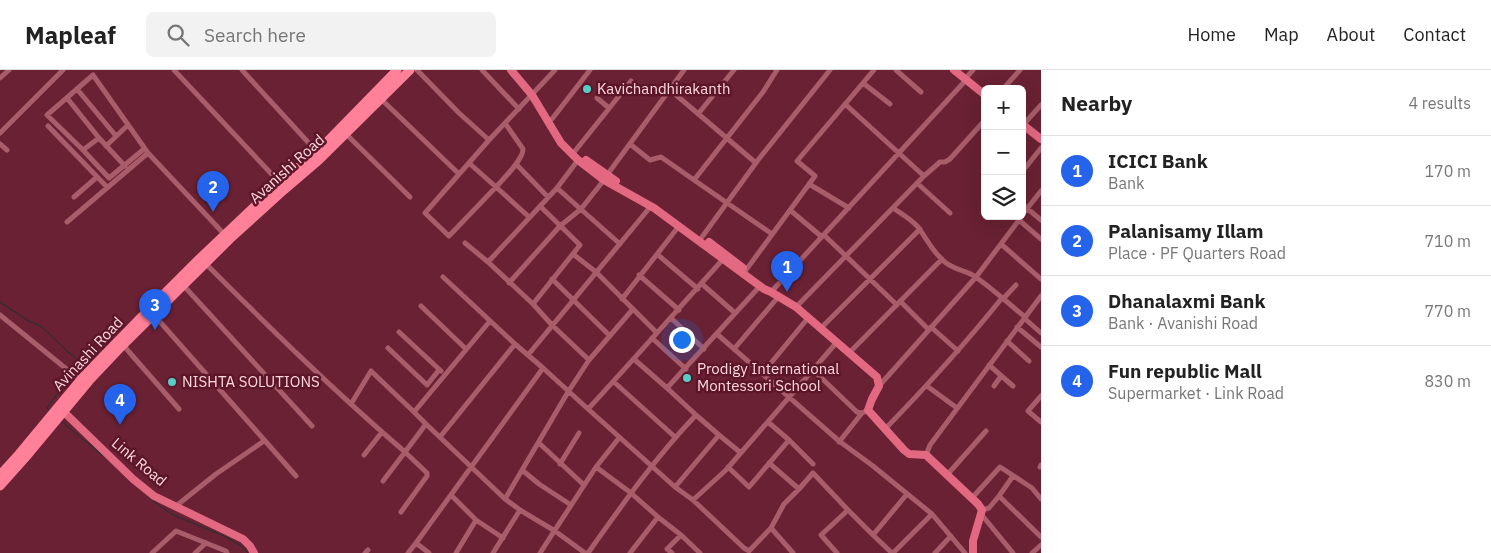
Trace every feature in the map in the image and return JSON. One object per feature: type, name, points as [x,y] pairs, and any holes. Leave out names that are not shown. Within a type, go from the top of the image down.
[{"type":"main road","name":"Avinashi Road","points":[[0,475],[61,412],[74,376],[158,300],[280,183],[317,152],[387,86],[397,70]]},
{"type":"main road","name":"Avanishi Road","points":[[61,412],[123,345],[205,263],[284,190],[320,160],[381,99],[387,86],[410,70]]},
{"type":"main road","points":[[0,486],[52,420]]},
{"type":"street","points":[[0,78],[9,70]]},
{"type":"street","points":[[0,132],[63,70]]},
{"type":"street","points":[[174,70],[280,183]]},
{"type":"street","points":[[242,70],[317,152]]},
{"type":"street","points":[[417,70],[489,140]]},
{"type":"street","points":[[482,70],[519,108]]},
{"type":"street","points":[[511,70],[533,93],[561,143],[578,160],[651,206],[725,258],[746,270],[763,282],[771,292]]},
{"type":"street","points":[[517,70],[565,140],[581,157],[606,177],[652,201],[702,237],[764,289],[796,307],[877,377],[879,386]]},
{"type":"street","points":[[505,124],[523,148],[523,153],[496,187],[449,236],[424,212],[489,140],[555,70]]},
{"type":"street","points":[[552,119],[590,70]]},
{"type":"street","points":[[509,282],[560,226],[581,209],[684,70]]},
{"type":"street","points":[[698,114],[734,70]]},
{"type":"street","points":[[694,180],[763,92],[777,70]]},
{"type":"street","points":[[702,237],[756,163],[830,70]]},
{"type":"street","points":[[746,270],[814,176],[797,161],[874,70]]},
{"type":"street","points":[[896,70],[921,92]]},
{"type":"street","points":[[954,70],[981,92]]},
{"type":"street","points":[[771,292],[900,153],[973,70]]},
{"type":"street","points":[[1007,85],[1020,70]]},
{"type":"street","points":[[146,151],[110,178],[47,115],[94,75],[146,151],[225,234]]},
{"type":"street","points":[[575,151],[631,81]]},
{"type":"street","points":[[863,83],[890,104]]},
{"type":"street","points":[[77,90],[116,136]]},
{"type":"street","points":[[669,90],[756,163]]},
{"type":"street","points":[[66,98],[125,166]]},
{"type":"street","points":[[597,98],[609,108]]},
{"type":"street","points":[[381,99],[459,174]]},
{"type":"street","points":[[845,104],[924,176]]},
{"type":"street","points":[[1026,122],[1041,105]]},
{"type":"street","points":[[796,307],[924,176],[940,162],[950,159],[981,124]]},
{"type":"street","points":[[106,146],[128,125]]},
{"type":"street","points":[[48,126],[106,187]]},
{"type":"street","points":[[1026,127],[1041,139]]},
{"type":"street","points":[[346,134],[410,197]]},
{"type":"street","points":[[83,150],[99,138]]},
{"type":"street","points":[[0,144],[7,150]]},
{"type":"street","points":[[630,144],[650,160],[662,158],[772,234]]},
{"type":"street","points":[[1026,167],[1041,148]]},
{"type":"street","points":[[67,222],[146,151]]},
{"type":"street","points":[[488,262],[557,188],[578,160]]},
{"type":"street","points":[[469,163],[529,217]]},
{"type":"street","points":[[516,164],[548,197]]},
{"type":"street","points":[[74,197],[97,177]]},
{"type":"street","points":[[917,183],[950,214]]},
{"type":"street","points":[[809,184],[849,208]]},
{"type":"street","points":[[557,188],[620,244]]},
{"type":"street","points":[[1041,190],[1027,208],[1041,220]]},
{"type":"street","points":[[533,304],[580,245],[540,206]]},
{"type":"street","points":[[528,355],[651,206]]},
{"type":"street","points":[[893,208],[912,220],[930,246],[942,259],[959,271],[965,271],[976,277],[1041,333]]},
{"type":"street","points":[[790,210],[847,255],[870,280],[958,351]]},
{"type":"street","points":[[839,442],[865,412],[879,386],[976,277],[1019,220]]},
{"type":"street","points":[[1024,220],[1041,238]]},
{"type":"street","points":[[622,299],[679,226]]},
{"type":"street","points":[[822,328],[920,230]]},
{"type":"street","points":[[465,243],[533,304],[589,360]]},
{"type":"street","points":[[1001,244],[1041,279]]},
{"type":"street","points":[[573,254],[596,272],[657,333]]},
{"type":"street","points":[[657,254],[698,289]]},
{"type":"street","points":[[588,409],[635,360],[652,338],[725,258]]},
{"type":"street","points":[[849,353],[942,259]]},
{"type":"street","points":[[205,263],[275,334],[427,473],[427,476],[401,512]]},
{"type":"street","points":[[639,275],[679,310]]},
{"type":"street","points":[[443,277],[619,438],[675,487],[693,500],[749,551],[771,528],[784,504],[813,473],[892,553],[932,514]]},
{"type":"street","points":[[552,279],[610,336]]},
{"type":"street","points":[[702,284],[735,313]]},
{"type":"street","points":[[183,285],[312,426]]},
{"type":"street","points":[[885,429],[927,386],[1016,285]]},
{"type":"street","points":[[667,388],[760,286]]},
{"type":"street","points":[[734,349],[779,296]]},
{"type":"street","points":[[926,455],[930,445],[1024,318],[1038,304],[1041,296]]},
{"type":"street","points":[[421,306],[466,349]]},
{"type":"street","points":[[505,499],[589,360],[633,309]]},
{"type":"street","points":[[0,315],[74,376]]},
{"type":"street","points":[[154,315],[296,476]]},
{"type":"street","points":[[671,318],[704,348]]},
{"type":"street","points":[[762,374],[808,318]]},
{"type":"street","points":[[414,412],[490,321]]},
{"type":"street","points":[[1018,327],[1041,347]]},
{"type":"street","points":[[399,332],[445,375]]},
{"type":"street","points":[[717,334],[839,442],[873,466],[932,514],[965,553]]},
{"type":"street","points":[[652,338],[686,369]]},
{"type":"street","points":[[1007,341],[1029,361]]},
{"type":"street","points":[[693,500],[728,467],[837,342]]},
{"type":"street","points":[[440,437],[515,344]]},
{"type":"street","points":[[123,345],[179,409]]},
{"type":"street","points":[[388,348],[427,385],[439,370]]},
{"type":"street","points":[[635,360],[740,453]]},
{"type":"street","points":[[989,365],[1013,386]]},
{"type":"street","points":[[408,553],[543,368]]},
{"type":"street","points":[[813,370],[857,412],[865,412],[885,429],[909,454],[926,455],[978,504],[981,512],[1013,553]]},
{"type":"street","points":[[350,404],[372,371],[505,499],[586,553],[651,466],[696,415]]},
{"type":"street","points":[[994,386],[1001,376]]},
{"type":"street","points":[[614,382],[675,437]]},
{"type":"street","points":[[927,386],[957,408]]},
{"type":"street","points":[[1041,396],[1028,411],[1041,422]]},
{"type":"street","name":"Link Road","points":[[61,412],[133,480],[154,496],[243,539],[254,553]]},
{"type":"street","points":[[768,422],[813,464]]},
{"type":"street","points":[[383,481],[426,424]]},
{"type":"street","points":[[947,475],[986,431]]},
{"type":"street","points":[[364,455],[382,432]]},
{"type":"street","points":[[560,464],[579,433]]},
{"type":"street","points":[[675,487],[719,435]]},
{"type":"street","points":[[540,553],[596,467],[619,438]]},
{"type":"street","points":[[728,467],[749,486],[789,440]]},
{"type":"street","points":[[176,506],[216,474],[264,441]]},
{"type":"street","points":[[539,444],[584,485]]},
{"type":"street","points":[[769,463],[799,489]]},
{"type":"street","points":[[972,498],[1000,466],[1032,488],[1041,499]]},
{"type":"street","points":[[596,467],[631,493],[700,553]]},
{"type":"street","points":[[522,470],[570,506]]},
{"type":"street","points":[[973,553],[973,542],[981,512],[989,508],[1013,476]]},
{"type":"street","points":[[873,535],[907,494]]},
{"type":"street","points":[[451,495],[476,520],[503,538]]},
{"type":"street","points":[[999,496],[1041,537]]},
{"type":"street","points":[[493,553],[520,510]]},
{"type":"street","points":[[837,553],[821,535],[848,510]]},
{"type":"street","points":[[630,553],[658,517]]},
{"type":"street","points":[[456,553],[476,520]]},
{"type":"street","points":[[771,528],[793,553]]},
{"type":"street","points":[[152,553],[176,531],[227,553]]},
{"type":"street","points":[[672,553],[668,549],[681,535]]},
{"type":"street","points":[[935,553],[951,536]]},
{"type":"street","points":[[195,553],[206,543]]},
{"type":"street","points":[[416,543],[429,553]]},
{"type":"street","points":[[1032,553],[1041,546]]},
{"type":"waterway","points":[[0,302],[27,320],[42,327],[81,362],[74,372]]},
{"type":"waterway","points":[[50,411],[47,408],[71,375]]},
{"type":"waterway","points":[[61,421],[106,458]]},
{"type":"waterway","points":[[146,494],[170,513],[225,537],[248,553]]},
{"type":"place","name":"Kavichandhirakanth","points":[[587,89]]},
{"type":"place","name":"Palanisamy Illam","points":[[213,212]]},
{"type":"place","name":"ICICI Bank","points":[[787,292]]},
{"type":"place","name":"Dhanalaxmi Bank","points":[[155,330]]},
{"type":"place","name":"Prodigy International Montessori School","points":[[687,378]]},
{"type":"place","name":"NISHTA SOLUTIONS","points":[[172,382]]},
{"type":"place","name":"Fun republic Mall","points":[[120,425]]}]
